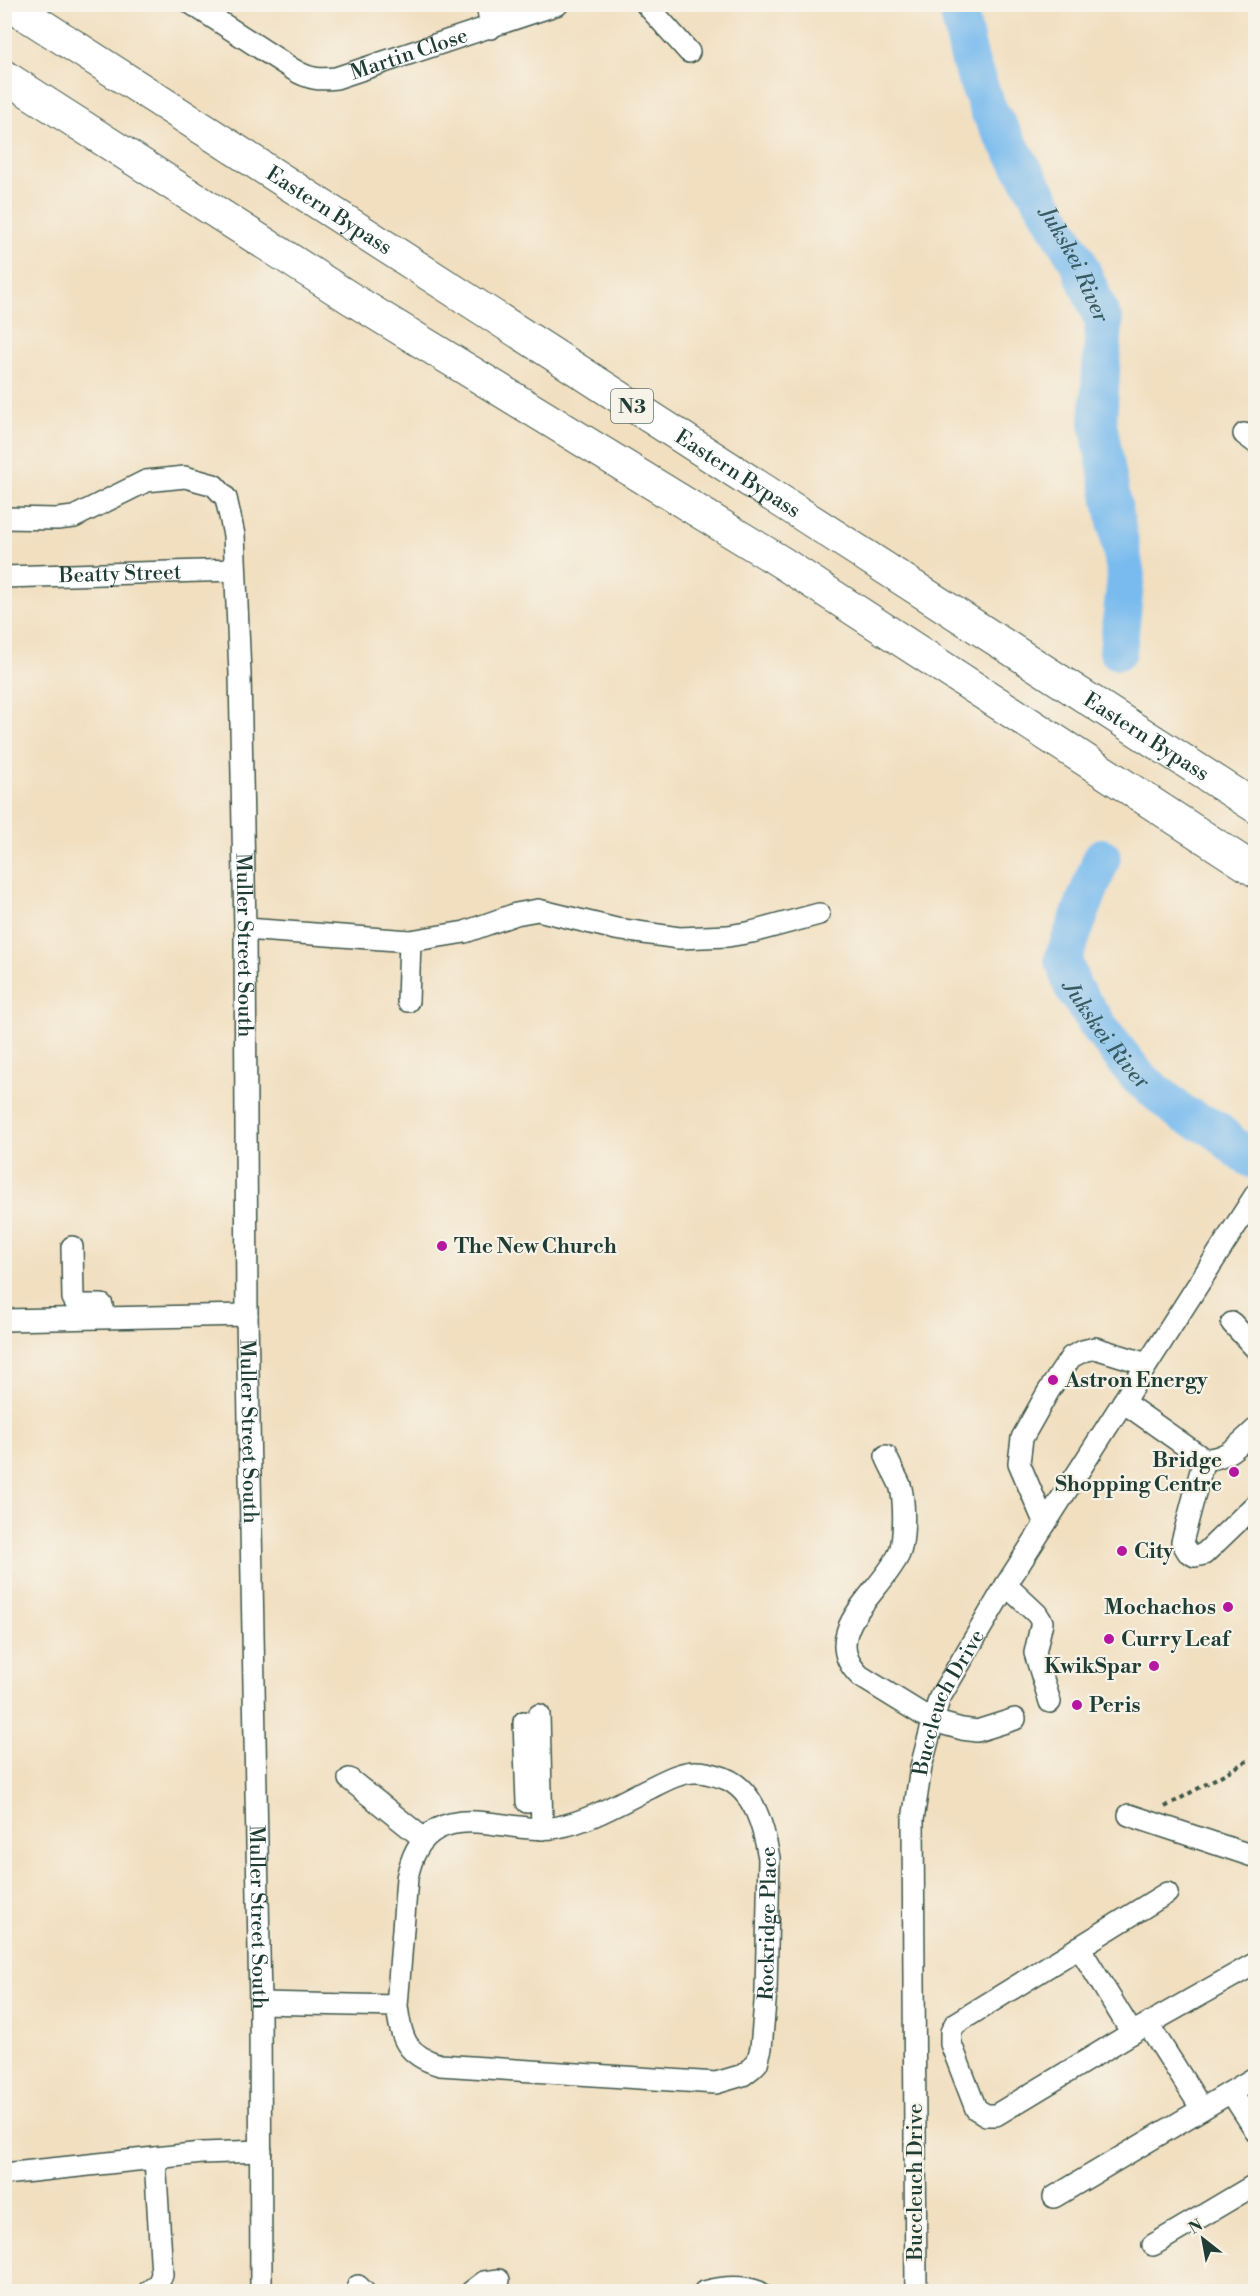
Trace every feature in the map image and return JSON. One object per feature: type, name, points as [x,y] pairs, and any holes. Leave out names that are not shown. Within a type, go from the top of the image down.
[{"type":"highway","name":"Eastern Bypass","points":[[9,4],[1256,807]]},
{"type":"highway","name":"N3","points":[[4,76],[350,298],[782,562],[1256,871]]},
{"type":"street","name":"Martin Close","points":[[192,4],[294,70],[314,80],[336,78],[558,4]]},
{"type":"street","points":[[487,4],[491,28]]},
{"type":"street","points":[[646,4],[689,52]]},
{"type":"street","name":"Muller Street South","points":[[4,518],[74,517],[146,481],[185,477],[214,485],[226,498],[234,535],[245,929],[247,1308],[260,2003],[261,2292]]},
{"type":"street","name":"Beatty Street","points":[[4,577],[236,570]]},
{"type":"street","points":[[245,929],[410,941],[465,932],[516,914],[538,910],[616,929],[679,938],[736,935],[819,914]]},
{"type":"street","points":[[408,1001],[410,941]]},
{"type":"street","name":"Buccleuch Drive","points":[[916,2292],[913,1820],[921,1767],[939,1699],[1006,1585],[1256,1194]]},
{"type":"street","points":[[72,1247],[73,1298],[77,1305],[247,1308]]},
{"type":"street","points":[[4,1320],[247,1308]]},
{"type":"street","points":[[1232,1323],[1256,1349]]},
{"type":"street","points":[[1045,1524],[1018,1463],[1022,1438],[1048,1392],[1071,1357],[1083,1351],[1095,1348],[1147,1364]]},
{"type":"street","points":[[1123,1402],[1204,1459],[1215,1460],[1231,1452],[1256,1429]]},
{"type":"street","points":[[886,1456],[901,1487],[903,1522],[899,1553],[850,1623],[843,1648],[850,1667],[860,1676],[933,1721],[977,1731],[1015,1719]]},
{"type":"street","points":[[1204,1459],[1182,1542],[1188,1552],[1195,1556],[1204,1554],[1256,1504]]},
{"type":"street","points":[[1006,1585],[1037,1614],[1041,1622],[1035,1653],[1050,1702]]},
{"type":"street","points":[[531,1719],[535,1829]]},
{"type":"street","name":"Rockridge Place","points":[[692,1772],[704,1772],[728,1780],[747,1794],[762,1826],[769,1858],[766,1991],[761,2048],[757,2063],[743,2075],[716,2083],[440,2065],[424,2060],[410,2048],[400,2030],[398,2006],[410,1863],[424,1839],[437,1829],[452,1823],[465,1822],[535,1829],[571,1824],[663,1781],[692,1772]]},
{"type":"street","points":[[349,1779],[424,1839]]},
{"type":"street","points":[[1135,1818],[1256,1857]]},
{"type":"street","points":[[1167,1893],[955,2024],[951,2032],[951,2044],[976,2109],[986,2115],[996,2115],[1256,1963]]},
{"type":"street","points":[[1080,1947],[1202,2109]]},
{"type":"street","points":[[260,2003],[398,2006]]},
{"type":"street","points":[[1053,2197],[1256,2077]]},
{"type":"street","points":[[1231,2092],[1256,2132]]},
{"type":"street","points":[[4,2174],[155,2158],[261,2151]]},
{"type":"street","points":[[147,2292],[158,2284],[162,2275],[155,2158]]},
{"type":"street","points":[[1153,2245],[1256,2184]]},
{"type":"street","points":[[471,2292],[484,2282],[499,2280]]},
{"type":"street","points":[[704,2292],[722,2287],[750,2288],[759,2292]]},
{"type":"path","points":[[1135,1818],[1256,1755]]},
{"type":"waterway","name":"Jukskei River","points":[[957,4],[970,62],[989,111],[1077,260],[1104,322],[1098,423],[1126,576],[1118,651]]},
{"type":"waterway","name":"Jukskei River","points":[[1102,857],[1063,959],[1073,988],[1102,1031],[1138,1077],[1183,1114],[1215,1129],[1243,1154],[1256,1161]]},
{"type":"place","name":"The New Church","points":[[442,1246]]},
{"type":"place","name":"Astron Energy","points":[[1053,1380]]},
{"type":"place","name":"Bridge Shopping Centre","points":[[1234,1472]]},
{"type":"place","name":"City","points":[[1122,1551]]},
{"type":"place","name":"Mochachos","points":[[1228,1607]]},
{"type":"place","name":"Curry Leaf","points":[[1109,1639]]},
{"type":"place","name":"KwikSpar","points":[[1154,1666]]},
{"type":"place","name":"Peris","points":[[1077,1705]]}]
